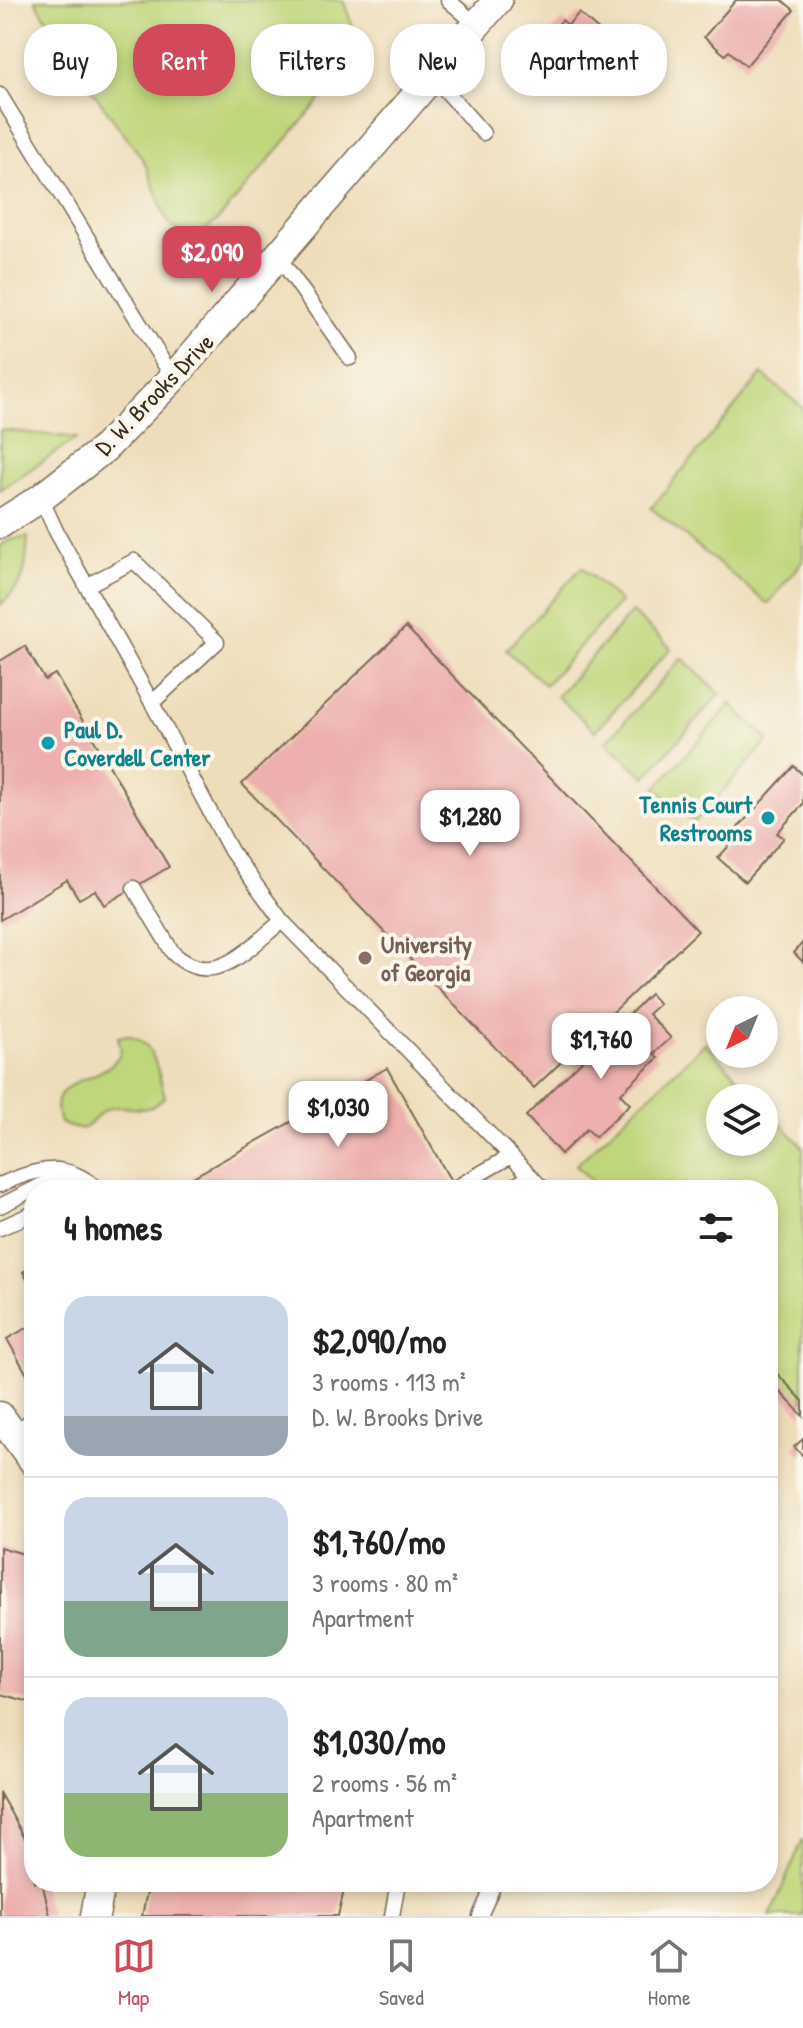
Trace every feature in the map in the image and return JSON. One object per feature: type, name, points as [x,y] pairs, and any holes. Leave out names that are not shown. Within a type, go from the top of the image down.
[{"type":"street","name":"D. W. Brooks Drive","points":[[478,24],[498,0]]},
{"type":"street","name":"D. W. Brooks Drive","points":[[0,524],[41,498],[105,448],[173,378],[416,96]]},
{"type":"street","points":[[95,1916],[99,1892]]},
{"type":"lane","points":[[448,0],[476,24]]},
{"type":"lane","points":[[0,95],[173,378]]},
{"type":"lane","points":[[451,96],[483,133]]},
{"type":"lane","points":[[278,256],[350,358]]},
{"type":"lane","points":[[41,498],[231,851],[282,921],[535,1180]]},
{"type":"lane","points":[[86,586],[134,561],[217,642],[152,703]]},
{"type":"lane","points":[[134,888],[173,953],[181,961],[198,969],[223,966],[282,921]]},
{"type":"lane","points":[[469,1180],[511,1156]]},
{"type":"lane","points":[[0,1185],[28,1172],[48,1169],[85,1180]]},
{"type":"lane","points":[[524,1180],[531,1176]]},
{"type":"lane","points":[[0,1206],[24,1192]]},
{"type":"lane","points":[[0,1228],[24,1217]]},
{"type":"lane","points":[[392,1916],[396,1892]]},
{"type":"lane","points":[[480,1916],[491,1892]]},
{"type":"green space","points":[[35,0],[343,0],[352,24],[251,24],[251,96],[322,96],[218,220],[189,242],[167,221],[144,161],[96,96],[117,96],[117,24],[50,24]]},
{"type":"green space","points":[[762,374],[803,408],[803,561],[768,604],[651,508]]},
{"type":"green space","points":[[0,430],[77,438],[0,490]]},
{"type":"green space","points":[[28,537],[23,575],[16,589],[0,605],[0,546],[9,540]]},
{"type":"green space","points":[[582,567],[620,602],[545,685],[506,650]]},
{"type":"green space","points":[[632,612],[671,648],[595,731],[557,696]]},
{"type":"green space","points":[[682,658],[720,694],[645,777],[606,742]]},
{"type":"green space","points":[[731,704],[769,740],[694,823],[656,788]]},
{"type":"green space","points":[[127,1035],[137,1038],[150,1050],[165,1096],[145,1109],[119,1107],[103,1111],[80,1129],[60,1123],[57,1106],[60,1095],[68,1087],[114,1062],[121,1051],[118,1037]]},
{"type":"green space","points":[[705,1043],[706,1068],[729,1068],[744,1084],[706,1084],[706,1156],[778,1156],[778,1121],[803,1147],[803,1406],[778,1380],[778,1180],[590,1180],[576,1165]]},
{"type":"green space","points":[[803,1839],[803,1916],[770,1916]]},
{"type":"building","points":[[736,0],[782,0],[794,10],[746,66],[729,51],[725,55],[704,37]]},
{"type":"building","points":[[579,13],[592,24],[569,24]]},
{"type":"building","points":[[406,627],[698,931],[534,1088],[242,784]]},
{"type":"building","name":"Paul D. Coverdell Center","points":[[25,646],[45,680],[55,674],[169,867],[104,905],[95,890],[79,899],[67,880],[0,920],[0,661]]},
{"type":"building","name":"Tennis Court Restrooms","points":[[794,766],[803,775],[803,804],[777,833],[784,838],[745,882],[718,858],[738,836],[734,832]]},
{"type":"building","points":[[803,942],[803,962],[794,953]]},
{"type":"building","points":[[650,994],[659,1004],[648,1014],[671,1038],[654,1053],[658,1058],[620,1094],[630,1104],[595,1137],[587,1129],[561,1154],[526,1116]]},
{"type":"building","points":[[387,1068],[450,1180],[188,1180]]},
{"type":"building","points":[[24,1330],[24,1369],[7,1339]]},
{"type":"building","points":[[778,1375],[803,1401],[803,1416],[778,1390]]},
{"type":"building","points":[[803,1439],[803,1456],[794,1447]]},
{"type":"building","points":[[0,1547],[24,1554],[24,1700],[0,1694]]},
{"type":"building","points":[[0,1794],[24,1837],[24,1892],[44,1892],[50,1916],[0,1916]]},
{"type":"building","points":[[147,1892],[344,1892],[338,1916],[142,1916]]},
{"type":"place","name":"Paul D. Coverdell Center","points":[[48,743]]},
{"type":"place","name":"Tennis Court Restrooms","points":[[768,818]]},
{"type":"place","name":"University of Georgia","points":[[365,958]]}]
